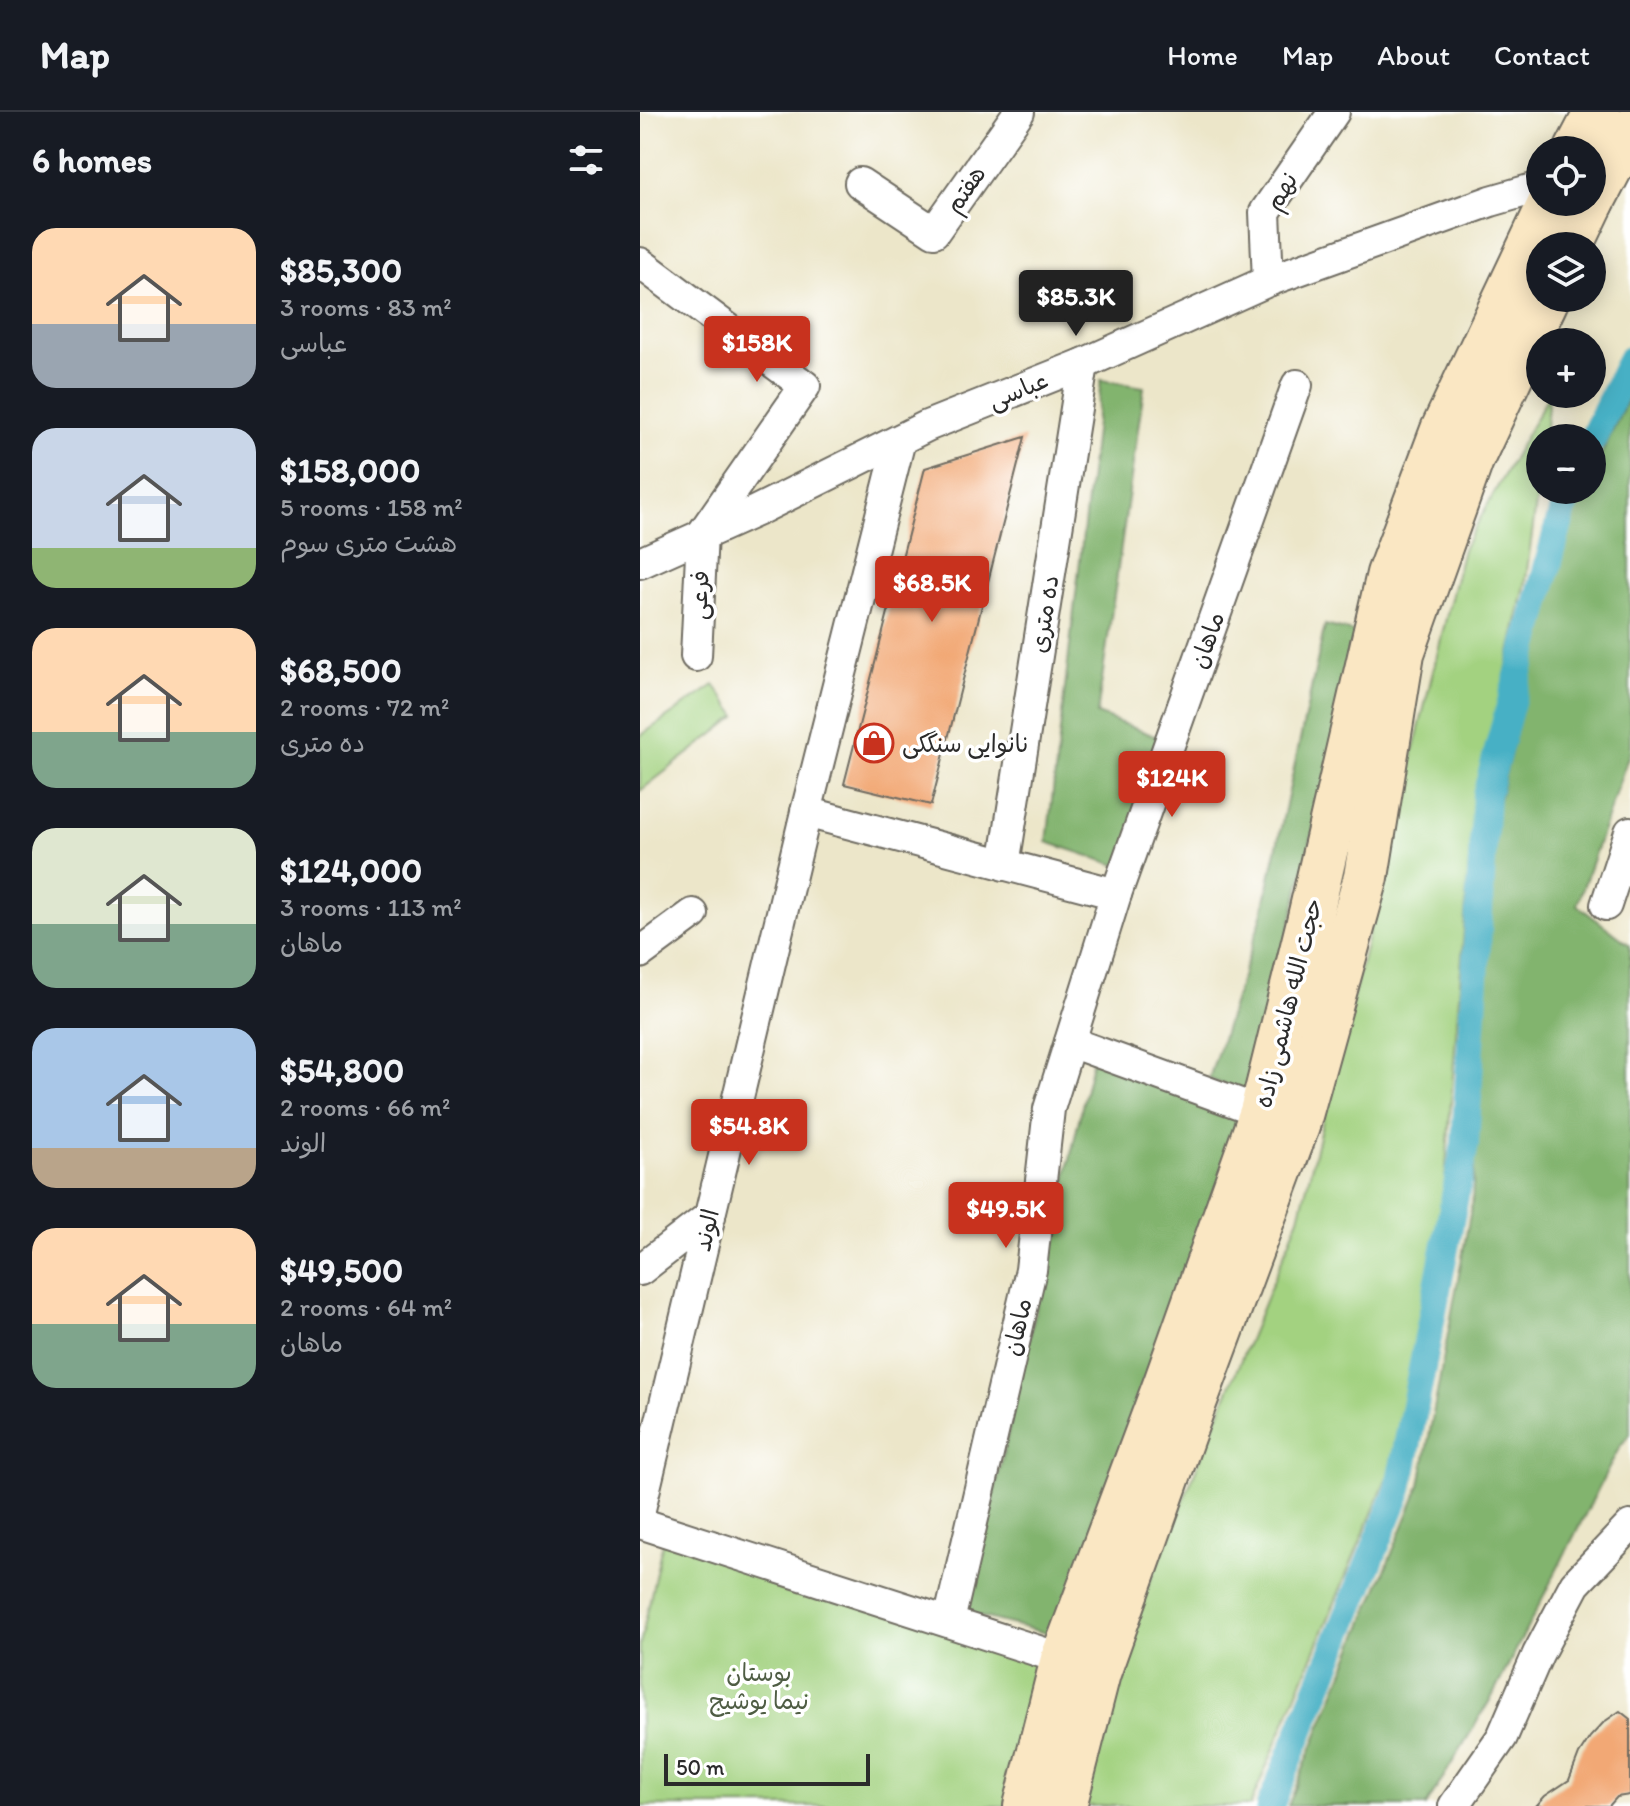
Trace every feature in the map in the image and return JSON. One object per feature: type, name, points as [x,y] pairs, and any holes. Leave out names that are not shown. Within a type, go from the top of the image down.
[{"type":"street","name":"هفتم","points":[[860,183],[934,232],[1019,112]]},
{"type":"street","name":"نهم","points":[[1268,281],[1265,212],[1334,112]]},
{"type":"street","points":[[1584,136],[1597,112]]},
{"type":"street","points":[[1606,173],[1630,130]]},
{"type":"street","name":"عباسی","points":[[640,563],[756,511],[927,426],[1083,364],[1268,281],[1526,191]]},
{"type":"street","name":"حجت الله هاشمی زاده","points":[[1026,1806],[1063,1659],[1166,1383],[1262,1112],[1389,574],[1443,430],[1544,216]]},
{"type":"street","points":[[640,263],[805,386],[702,534]]},
{"type":"street","points":[[1064,1806],[1098,1673],[1297,1126],[1366,877],[1402,653],[1471,460],[1540,312]]},
{"type":"street","name":"ده متری","points":[[1004,865],[1083,364]]},
{"type":"street","name":"ماهان","points":[[949,1621],[1031,1270],[1049,1109],[1116,894],[1297,385]]},
{"type":"street","name":"الوند","points":[[640,1509],[806,812],[900,440]]},
{"type":"street","name":"فرعی","points":[[696,656],[702,534]]},
{"type":"street","points":[[806,812],[1116,894]]},
{"type":"street","points":[[1606,905],[1630,832]]},
{"type":"street","points":[[640,953],[693,914]]},
{"type":"street","points":[[1070,1042],[1262,1112]]},
{"type":"street","points":[[640,1270],[710,1216]]},
{"type":"street","points":[[640,1523],[1063,1659]]},
{"type":"street","points":[[1454,1806],[1502,1737],[1538,1654],[1575,1584],[1630,1526]]},
{"type":"green space","points":[[1101,380],[1144,387],[1097,714],[1171,742],[1125,868],[1047,842]]},
{"type":"green space","points":[[1630,394],[1630,751],[1577,905],[1630,945],[1630,1434],[1619,1448],[1492,1697],[1426,1806],[1288,1806],[1420,1485],[1472,1203],[1495,815],[1571,519],[1578,504],[1606,504],[1606,445]]},
{"type":"green space","points":[[1541,408],[1548,408],[1546,424],[1532,424]]},
{"type":"green space","points":[[1526,435],[1526,504],[1536,504],[1525,586],[1472,822],[1444,1194],[1389,1473],[1250,1806],[1085,1806],[1116,1665],[1299,1218],[1463,549]]},
{"type":"green space","points":[[1325,625],[1361,634],[1249,1094],[1209,1079],[1262,915]]},
{"type":"green space","points":[[714,685],[737,716],[640,791],[640,736]]},
{"type":"green space","points":[[1095,1049],[1248,1113],[1058,1636],[967,1613]]},
{"type":"green space","name":"بوستان نیما یوشیج","points":[[665,1531],[1037,1652],[1013,1806],[640,1806],[640,1645]]},
{"type":"building","points":[[1025,437],[931,805],[844,784],[925,468]]},
{"type":"building","points":[[1620,1711],[1630,1719],[1630,1795],[1617,1797],[1609,1806],[1536,1806],[1569,1780],[1579,1754],[1590,1737]]},
{"type":"waterway","points":[[1600,424],[1630,360]]},
{"type":"waterway","points":[[1270,1806],[1399,1489],[1465,1144],[1486,795],[1564,504]]},
{"type":"place","name":"نانوایی سنگکی","points":[[874,743]]}]
